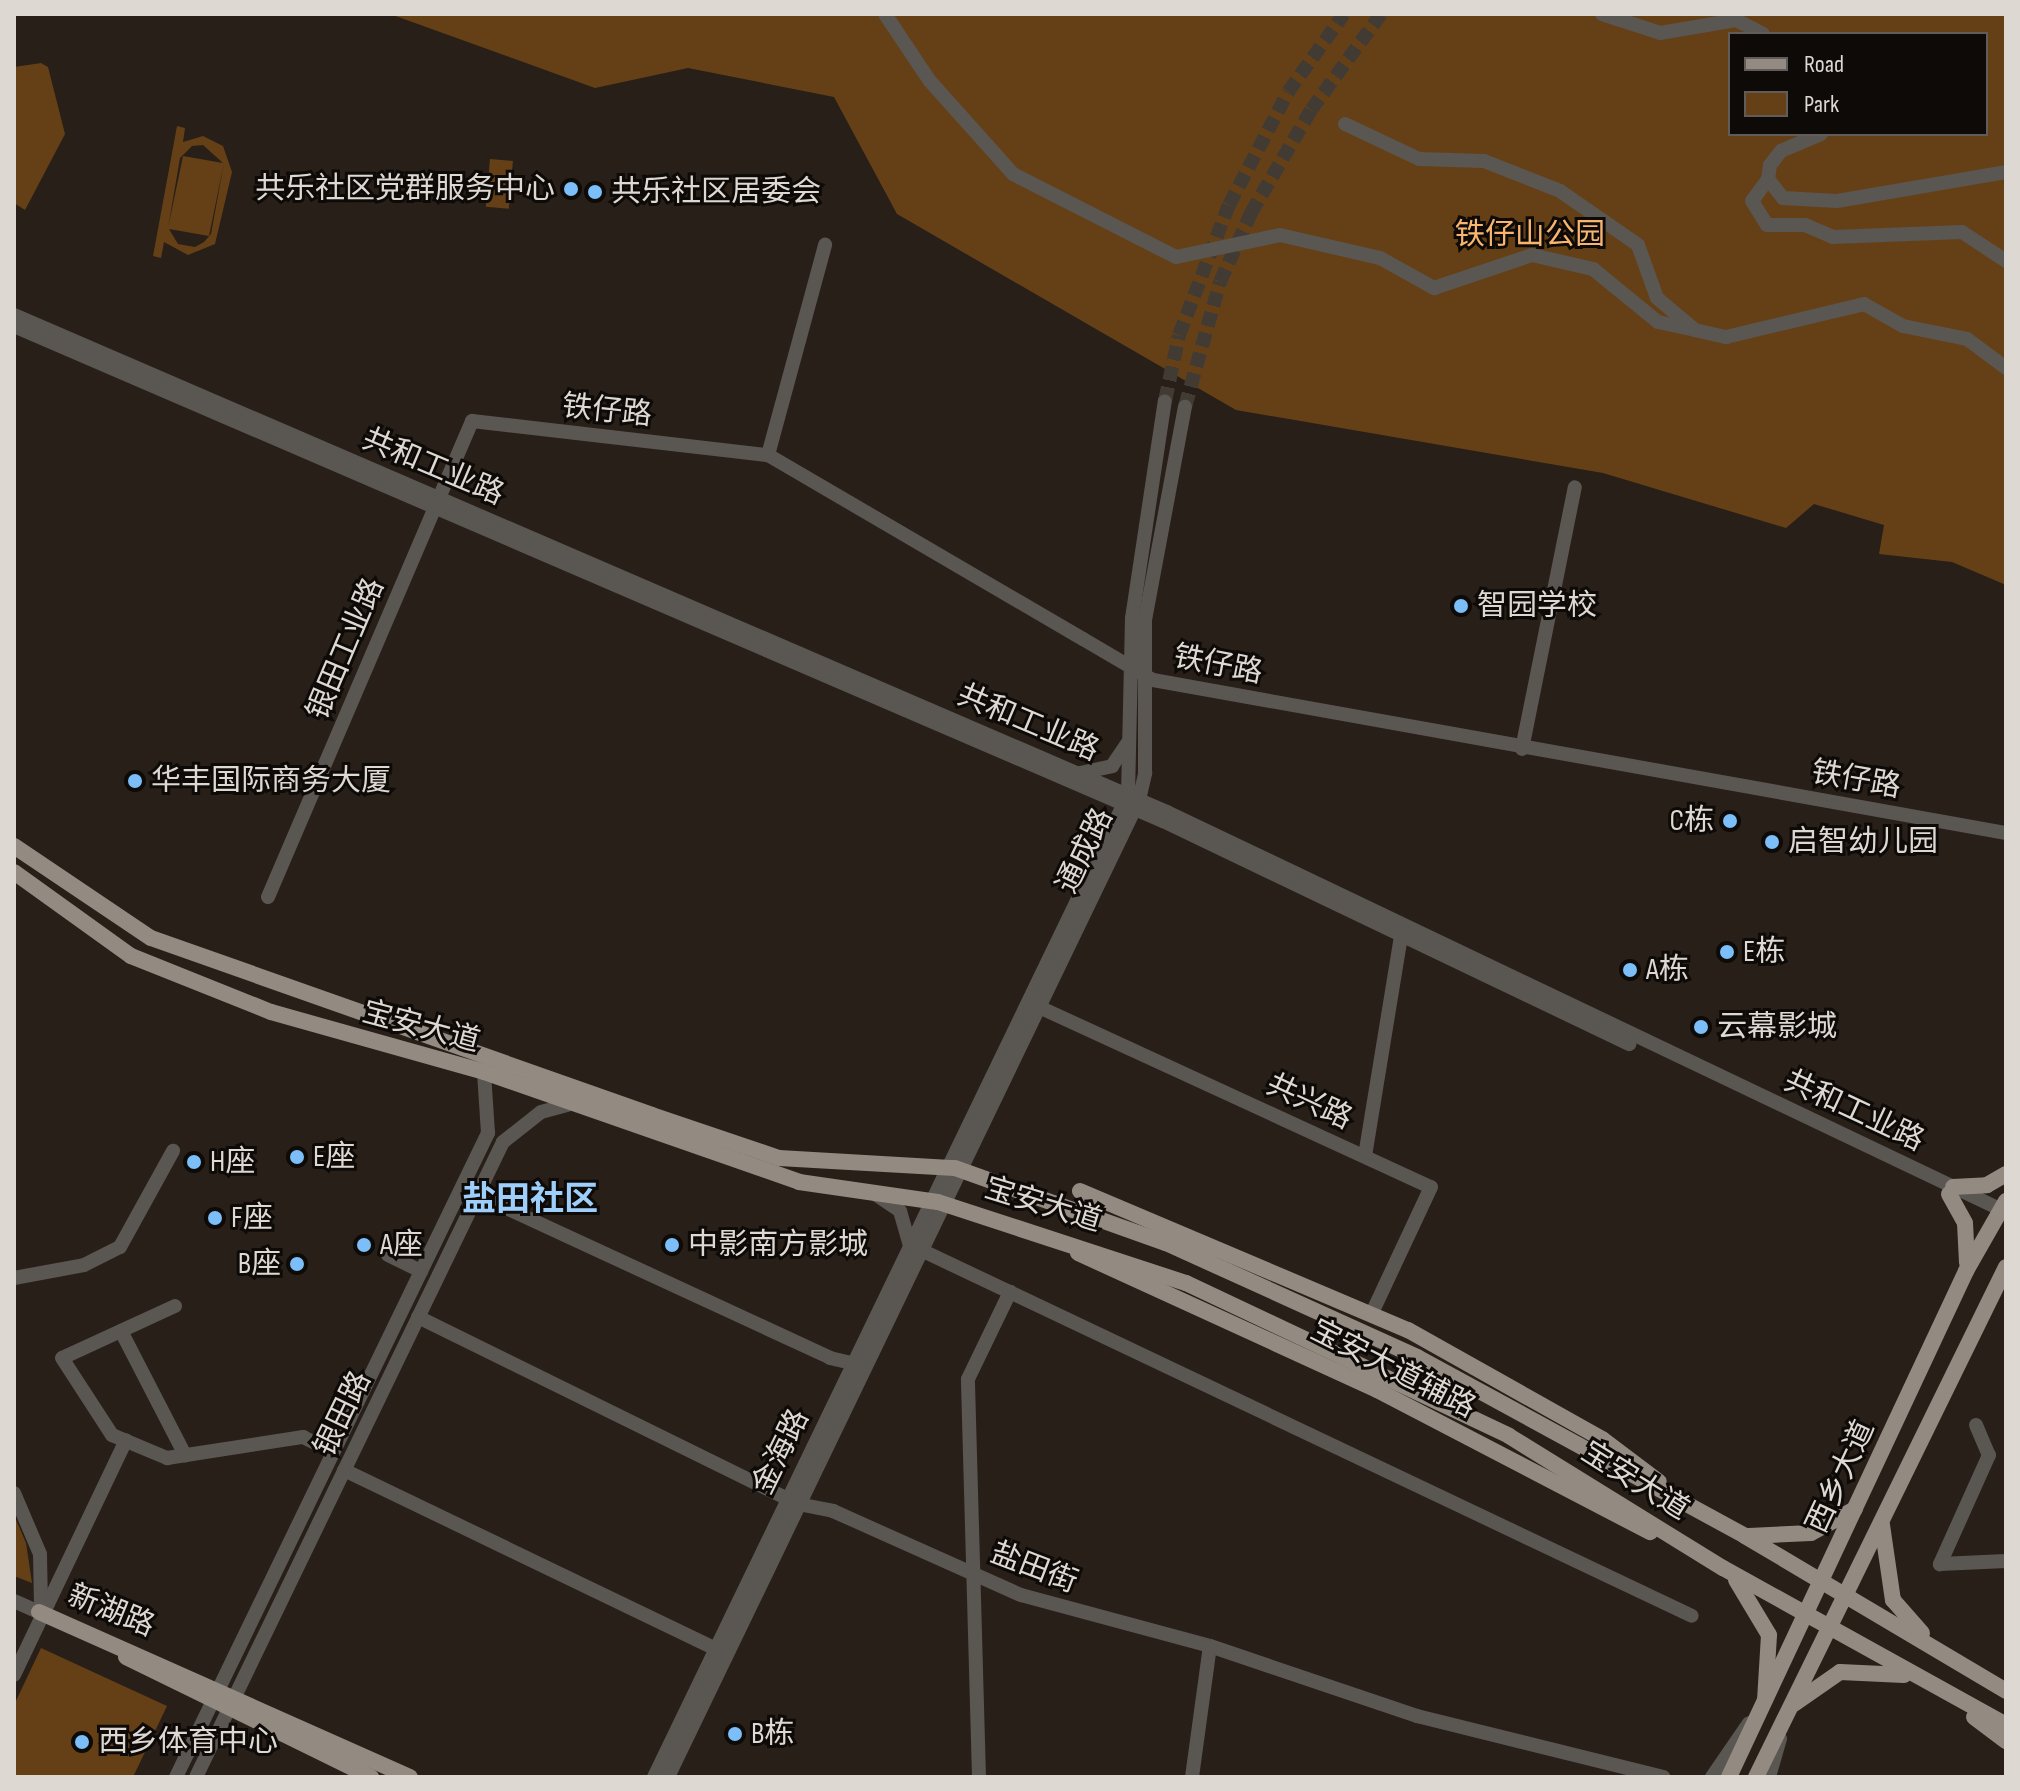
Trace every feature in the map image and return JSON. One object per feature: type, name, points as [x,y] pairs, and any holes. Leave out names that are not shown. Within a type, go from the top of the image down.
[{"type":"main road","name":"宝安大道","points":[[14,846],[151,938],[601,1098],[779,1158],[957,1161],[1166,1243],[1313,1306],[1671,1496],[1745,1536],[2006,1691]]},
{"type":"main road","name":"宝安大道","points":[[14,872],[40,895],[145,961],[387,1050],[484,1072],[568,1105],[799,1182],[937,1202],[1032,1230],[1186,1283],[1402,1380],[1509,1436],[1723,1568],[2006,1725]]},
{"type":"main road","points":[[14,881],[40,895]]},
{"type":"main road","points":[[1966,1271],[1965,1223],[1951,1191],[1987,1185],[2006,1174]]},
{"type":"main road","name":"宝安大道辅路","points":[[1080,1191],[1372,1313],[1602,1439],[1671,1496]]},
{"type":"main road","name":"西乡大道","points":[[1729,1777],[1859,1506],[1966,1271],[2003,1212]]},
{"type":"main road","name":"西乡大道","points":[[1756,1777],[1828,1626],[2000,1286],[2006,1267]]},
{"type":"main road","points":[[1745,1536],[1811,1533],[1859,1506]]},
{"type":"main road","points":[[1882,1520],[1893,1600],[1939,1650],[2006,1681]]},
{"type":"main road","points":[[1723,1568],[1765,1623],[1765,1700]]},
{"type":"main road","name":"新湖路","points":[[39,1612],[216,1694],[236,1694],[410,1777]]},
{"type":"main road","points":[[1790,1707],[1852,1669],[1921,1678],[2006,1741]]},
{"type":"main road","name":"新湖路","points":[[216,1694],[228,1710],[371,1777]]},
{"type":"street","points":[[1602,14],[1660,33],[1736,20],[1759,32]]},
{"type":"street","points":[[880,15],[1013,174],[1176,257],[1280,235],[1380,258],[1434,288],[1532,255],[1593,269],[1658,322],[1726,337],[1864,304],[1903,326],[1967,339],[2006,368]]},
{"type":"street","points":[[1345,124],[1419,159],[1484,161],[1560,191],[1638,245],[1657,298],[1695,330]]},
{"type":"street","points":[[1816,136],[1781,151],[1768,179],[1752,201],[1767,225],[1805,225],[1833,237],[1962,232],[2006,261]]},
{"type":"street","points":[[1768,179],[1783,198],[1837,201],[2006,172]]},
{"type":"street","points":[[768,455],[825,245]]},
{"type":"street","name":"共和工业路","points":[[14,315],[437,503],[1131,802],[1951,1191]]},
{"type":"street","name":"共和工业路","points":[[14,326],[1077,773],[1401,935],[1951,1191],[2003,1212]]},
{"type":"street","name":"通成路","points":[[957,1161],[1039,1007],[1131,802],[1132,618],[1165,401]]},
{"type":"street","name":"通成路","points":[[957,1161],[1145,773],[1145,620],[1185,407]]},
{"type":"street","name":"铁仔路","points":[[472,421],[768,455],[996,583],[1153,680],[1522,749],[2006,833]]},
{"type":"street","name":"银田工业路","points":[[268,897],[472,421]]},
{"type":"street","points":[[1522,749],[1575,487]]},
{"type":"street","points":[[1077,773],[1112,766],[1130,737]]},
{"type":"street","points":[[1365,1156],[1401,935]]},
{"type":"street","name":"共兴路","points":[[1039,1007],[1431,1187],[1372,1313]]},
{"type":"street","name":"银田路","points":[[176,1777],[488,1133],[484,1072]]},
{"type":"street","name":"银田路","points":[[196,1777],[503,1142],[541,1112],[568,1105]]},
{"type":"street","points":[[488,1133],[501,1129],[503,1142]]},
{"type":"street","points":[[14,1278],[84,1265],[120,1247],[173,1151]]},
{"type":"street","name":"金海路","points":[[654,1777],[721,1651],[957,1161]]},
{"type":"street","points":[[871,1193],[900,1211],[915,1248],[1692,1616]]},
{"type":"street","points":[[478,1195],[859,1364]]},
{"type":"street","points":[[388,1255],[421,1271]]},
{"type":"street","points":[[979,1777],[968,1379],[1010,1292]]},
{"type":"street","points":[[175,1306],[62,1358],[112,1435],[167,1458],[303,1437],[334,1452]]},
{"type":"street","name":"盐田街","points":[[418,1317],[793,1501],[833,1511],[975,1575],[1074,1612],[1210,1646],[1417,1716],[1664,1777]]},
{"type":"street","points":[[121,1331],[185,1455]]},
{"type":"street","points":[[1976,1425],[1989,1455],[1940,1564],[2006,1561]]},
{"type":"street","points":[[14,1675],[39,1612],[126,1440]]},
{"type":"street","points":[[344,1470],[721,1651]]},
{"type":"street","points":[[14,1493],[40,1554],[39,1612]]},
{"type":"street","points":[[14,1601],[39,1612]]},
{"type":"street","points":[[1192,1777],[1210,1646]]},
{"type":"street","name":"金海路","points":[[668,1777],[721,1651]]},
{"type":"street","points":[[1712,1777],[1765,1700]]},
{"type":"street","points":[[1769,1777],[1790,1707]]},
{"type":"green space","name":"铁仔山公园","points":[[390,14],[2006,14],[2006,585],[1952,562],[1879,554],[1884,525],[1814,504],[1786,528],[1603,473],[1236,410],[897,214],[834,97],[688,68],[595,88]]},
{"type":"green space","points":[[41,63],[48,67],[65,134],[25,210],[14,203],[14,67]]},
{"type":"green space","points":[[177,126],[185,128],[183,142],[203,136],[223,146],[232,172],[215,244],[188,255],[164,242],[161,258],[153,256]],"holes":[[[203,145],[223,163],[183,156],[168,228],[180,158],[192,146]],[[224,163],[211,234],[204,242],[195,247],[178,244],[169,229],[209,236]]]},
{"type":"green space","points":[[490,159],[513,161],[509,209],[486,207]]},
{"type":"green space","points":[[14,1515],[26,1543],[32,1583],[14,1576]]},
{"type":"green space","name":"西乡体育中心","points":[[41,1648],[167,1706],[133,1777],[14,1777],[14,1705]]},
{"type":"tunnel","points":[[1165,401],[1179,335],[1229,205],[1288,92],[1344,14]]},
{"type":"tunnel","points":[[1185,407],[1220,282],[1251,213],[1311,110],[1381,14]]},
{"type":"place","name":"共乐社区党群服务中心","points":[[571,189]]},
{"type":"place","name":"共乐社区居委会","points":[[595,192]]},
{"type":"place","name":"智园学校","points":[[1461,606]]},
{"type":"place","name":"华丰国际商务大厦","points":[[135,781]]},
{"type":"place","name":"C栋","points":[[1730,821]]},
{"type":"place","name":"启智幼儿园","points":[[1772,842]]},
{"type":"place","name":"E栋","points":[[1727,952]]},
{"type":"place","name":"A栋","points":[[1630,970]]},
{"type":"place","name":"云幕影城","points":[[1701,1027]]},
{"type":"place","name":"E座","points":[[297,1157]]},
{"type":"place","name":"H座","points":[[194,1162]]},
{"type":"place","name":"F座","points":[[215,1218]]},
{"type":"place","name":"A座","points":[[364,1245]]},
{"type":"place","name":"中影南方影城","points":[[672,1245]]},
{"type":"place","name":"B座","points":[[297,1264]]},
{"type":"place","name":"B栋","points":[[735,1734]]},
{"type":"place","name":"西乡体育中心","points":[[82,1742]]},
{"type":"district","name":"盐田社区","points":[[530,1200]]}]
